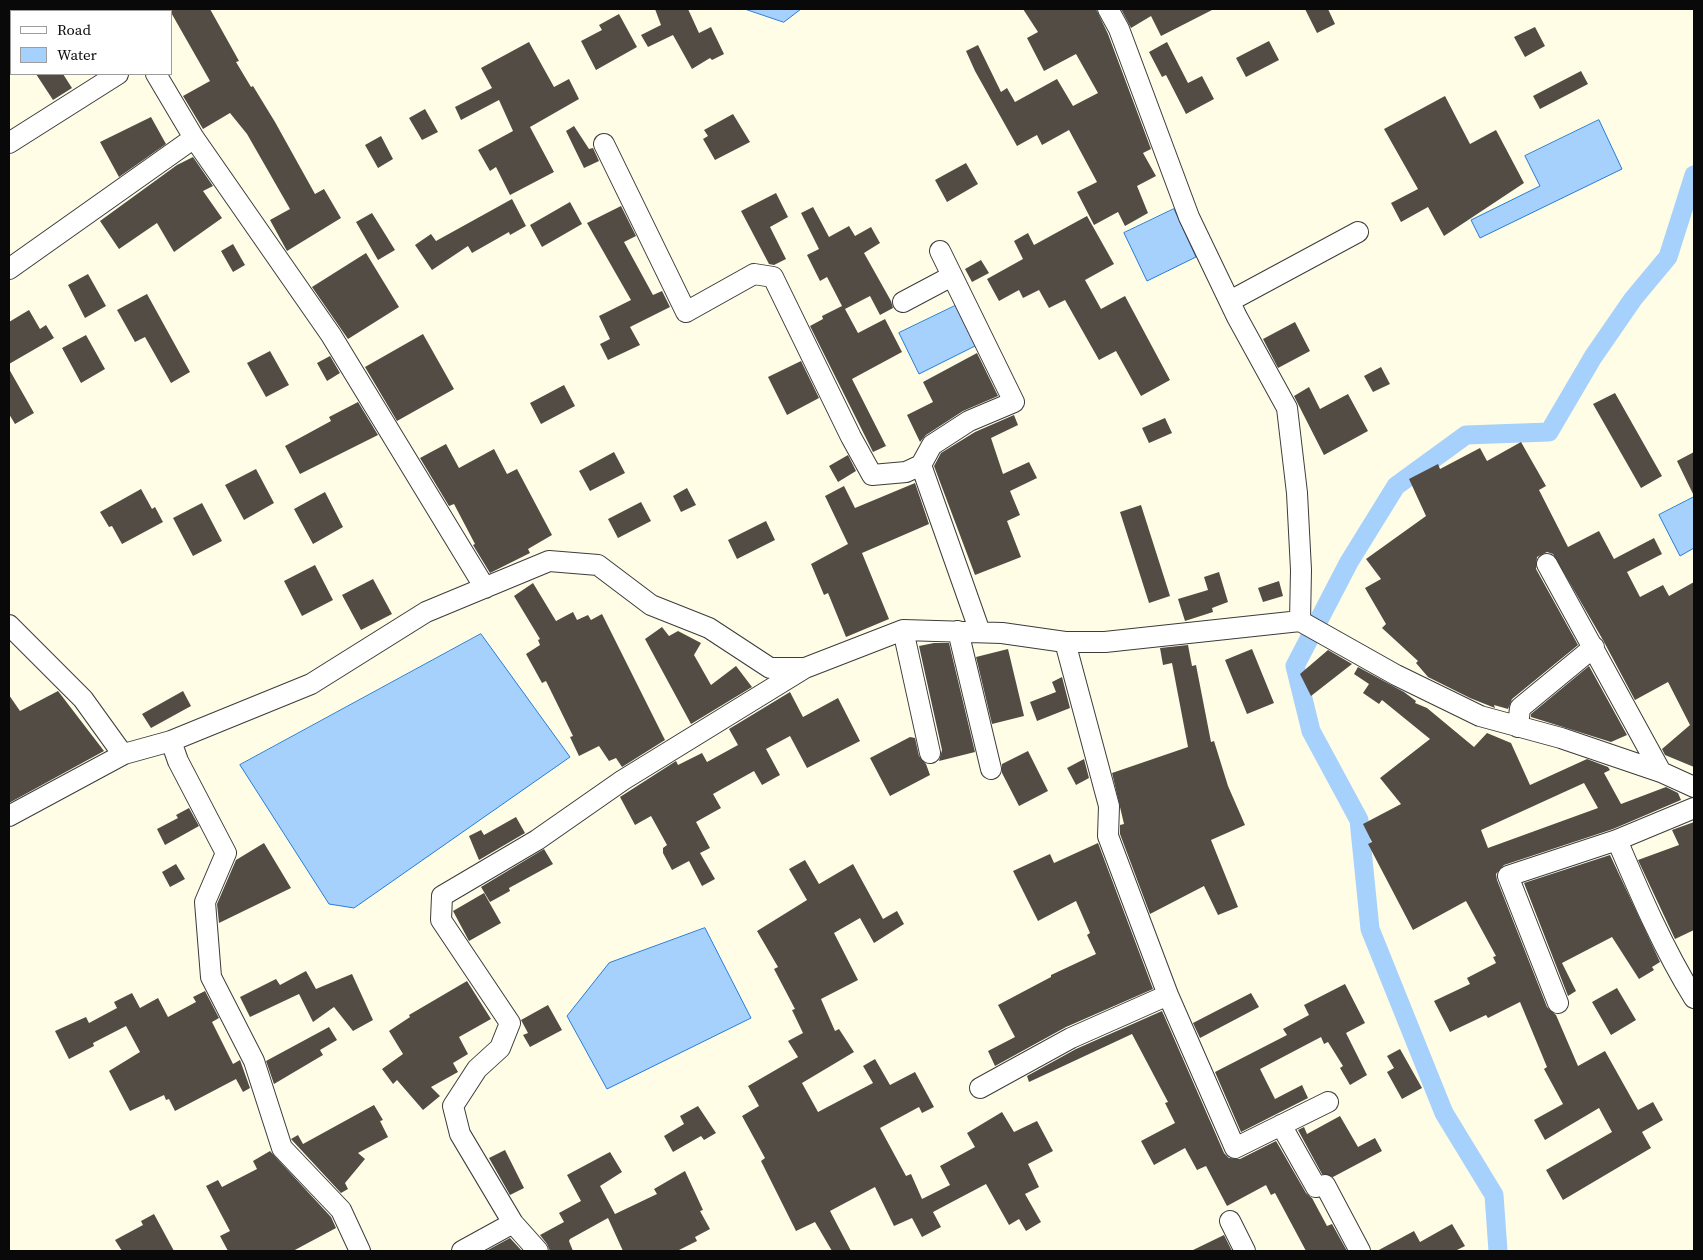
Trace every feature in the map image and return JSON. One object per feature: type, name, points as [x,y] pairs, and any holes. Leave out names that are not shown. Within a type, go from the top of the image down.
[{"type":"street","points":[[1108,9],[1119,29],[1189,217],[1230,301],[1287,408],[1297,493],[1301,570],[1311,627]]},
{"type":"street","points":[[9,143],[116,75]]},
{"type":"street","points":[[157,75],[194,138],[331,335],[485,588]]},
{"type":"street","points":[[9,269],[194,138]]},
{"type":"street","points":[[604,144],[686,312],[754,274],[772,277],[851,438],[872,475],[906,472],[921,465],[932,445],[969,421],[1014,402],[940,250]]},
{"type":"street","points":[[1230,301],[1358,232]]},
{"type":"street","points":[[903,302],[952,276]]},
{"type":"street","points":[[921,465],[980,632]]},
{"type":"street","points":[[9,816],[124,754],[172,741],[311,684],[426,612],[549,561],[598,565],[651,605],[709,628],[770,668],[805,668]]},
{"type":"street","points":[[1547,564],[1661,772]]},
{"type":"street","points":[[9,625],[83,700],[119,749]]},
{"type":"street","points":[[538,1251],[513,1223],[460,1134],[453,1106],[477,1069],[500,1048],[510,1023],[441,920],[442,896],[537,840],[623,780],[805,668],[903,630],[1002,633],[1065,642],[1105,642],[1311,627],[1396,675],[1480,716],[1561,738],[1661,772],[1694,787]]},
{"type":"street","points":[[903,630],[930,752]]},
{"type":"street","points":[[958,631],[991,768]]},
{"type":"street","points":[[1065,642],[1109,806],[1108,836],[1168,995],[1235,1148],[1328,1102]]},
{"type":"street","points":[[1518,727],[1520,708],[1594,647]]},
{"type":"street","points":[[172,741],[178,761],[226,853],[205,902],[211,977],[254,1061],[282,1148],[341,1210],[360,1251]]},
{"type":"street","points":[[1558,1003],[1508,876],[1617,840],[1694,808]]},
{"type":"street","points":[[1617,840],[1651,918],[1677,970],[1694,998]]},
{"type":"street","points":[[980,1088],[1071,1038],[1168,995]]},
{"type":"street","points":[[1281,1125],[1316,1187],[1325,1186],[1360,1251]]},
{"type":"street","points":[[1230,1222],[1245,1251]]},
{"type":"street","points":[[462,1251],[513,1223]]},
{"type":"water","points":[[745,9],[801,9],[784,22]]},
{"type":"water","points":[[1599,120],[1622,169],[1480,238],[1471,220],[1540,186],[1525,156]]},
{"type":"water","points":[[1174,209],[1196,257],[1147,281],[1124,233]]},
{"type":"water","points":[[957,305],[977,345],[919,374],[899,333]]},
{"type":"water","points":[[1694,497],[1694,548],[1680,556],[1659,515]]},
{"type":"water","points":[[481,634],[570,757],[354,908],[329,904],[240,765]]},
{"type":"water","points":[[705,928],[751,1018],[607,1089],[567,1016],[609,963]]},
{"type":"building","points":[[210,9],[239,61],[236,62],[275,122],[315,194],[324,189],[341,218],[287,251],[270,220],[290,209],[247,134],[230,113],[203,129],[183,96],[210,81],[172,14],[172,10],[170,10]]},
{"type":"building","points":[[655,9],[688,9],[699,33],[711,27],[724,54],[712,60],[710,58],[692,69],[673,35],[648,47],[641,35],[661,25]]},
{"type":"building","points":[[1023,9],[1096,9],[1108,34],[1151,149],[1143,153],[1156,176],[1137,186],[1148,213],[1125,226],[1118,212],[1094,225],[1077,192],[1097,182],[1069,130],[1042,145],[1037,135],[1017,146],[975,71],[966,51],[978,45],[1001,92],[1007,88],[1015,102],[1057,79],[1073,106],[1098,93],[1076,54],[1044,71],[1027,38],[1038,32]]},
{"type":"building","points":[[1121,9],[1214,9],[1161,36],[1151,16],[1131,28]]},
{"type":"building","points":[[1305,9],[1328,9],[1335,24],[1317,33]]},
{"type":"building","points":[[619,14],[637,47],[596,70],[581,41],[602,30],[599,25]]},
{"type":"building","points":[[1535,27],[1545,46],[1525,57],[1514,37]]},
{"type":"building","points":[[1269,41],[1279,60],[1246,77],[1236,58]]},
{"type":"building","points":[[529,42],[554,87],[569,79],[579,99],[530,127],[554,172],[510,195],[496,167],[490,171],[478,150],[513,131],[499,100],[461,120],[455,107],[492,88],[481,68]]},
{"type":"building","points":[[1167,42],[1188,83],[1202,76],[1214,99],[1186,114],[1166,75],[1162,77],[1149,52]]},
{"type":"building","points":[[1581,71],[1588,84],[1540,109],[1533,96]]},
{"type":"building","points":[[37,75],[64,75],[72,88],[53,100]]},
{"type":"building","points":[[1445,96],[1470,144],[1496,130],[1524,183],[1444,236],[1428,207],[1401,222],[1391,203],[1418,189],[1384,129]]},
{"type":"building","points":[[425,109],[438,132],[422,140],[409,118]]},
{"type":"building","points":[[733,114],[750,142],[715,160],[703,139],[708,136],[704,130]]},
{"type":"building","points":[[151,117],[166,144],[119,177],[100,142]]},
{"type":"building","points":[[574,126],[589,149],[593,148],[599,161],[584,168],[566,131]]},
{"type":"building","points":[[381,136],[393,159],[378,168],[365,145]]},
{"type":"building","points":[[193,157],[213,186],[203,191],[222,218],[174,252],[157,223],[119,249],[100,221],[177,165]]},
{"type":"building","points":[[966,163],[978,184],[947,202],[935,180]]},
{"type":"building","points":[[776,193],[788,217],[770,227],[786,259],[774,265],[769,264],[741,211]]},
{"type":"building","points":[[512,199],[526,226],[510,235],[509,232],[472,253],[468,246],[432,270],[415,245],[431,234],[436,241]]},
{"type":"building","points":[[570,202],[582,224],[542,247],[530,225]]},
{"type":"building","points":[[621,206],[636,236],[624,242],[653,295],[662,291],[670,307],[630,327],[640,345],[608,360],[600,344],[610,339],[599,316],[631,300],[587,223]]},
{"type":"building","points":[[813,207],[829,237],[849,226],[855,236],[871,227],[880,243],[864,253],[893,308],[880,315],[870,296],[845,309],[858,333],[885,319],[902,352],[852,379],[886,446],[873,452],[810,326],[823,319],[822,316],[842,306],[827,277],[820,281],[807,255],[819,249],[801,213]]},
{"type":"building","points":[[372,213],[395,250],[378,260],[356,222]]},
{"type":"building","points":[[1087,216],[1114,264],[1085,280],[1101,309],[1125,296],[1170,380],[1141,396],[1116,351],[1099,360],[1065,300],[1049,308],[1039,290],[1023,298],[1019,290],[999,301],[987,279],[1023,259],[1014,241],[1028,233],[1034,245]]},
{"type":"building","points":[[233,244],[245,265],[233,272],[221,251]]},
{"type":"building","points":[[366,253],[399,307],[348,339],[312,287]]},
{"type":"building","points":[[981,260],[989,273],[972,282],[965,269]]},
{"type":"building","points":[[88,274],[106,306],[85,318],[68,285]]},
{"type":"building","points":[[147,294],[190,372],[171,383],[145,337],[135,342],[117,310]]},
{"type":"building","points":[[29,310],[40,329],[46,325],[54,338],[9,364],[9,322]]},
{"type":"building","points":[[1295,322],[1310,351],[1278,368],[1263,339]]},
{"type":"building","points":[[423,334],[454,389],[397,421],[365,367]]},
{"type":"building","points":[[86,335],[105,369],[81,383],[62,348]]},
{"type":"building","points":[[270,351],[289,385],[266,397],[247,363]]},
{"type":"building","points":[[977,353],[998,396],[963,411],[926,435],[920,442],[907,415],[933,402],[923,382]]},
{"type":"building","points":[[330,356],[340,373],[327,381],[317,363]]},
{"type":"building","points":[[801,361],[819,398],[787,415],[768,377]]},
{"type":"building","points":[[1381,367],[1390,384],[1373,392],[1364,376]]},
{"type":"building","points":[[9,369],[34,413],[15,424],[9,414]]},
{"type":"building","points":[[564,385],[575,406],[541,424],[530,403]]},
{"type":"building","points":[[1309,387],[1320,409],[1348,394],[1368,431],[1324,455],[1294,396]]},
{"type":"building","points":[[1615,393],[1662,476],[1641,488],[1593,404]]},
{"type":"building","points":[[358,402],[378,435],[300,474],[285,446],[331,421],[329,417]]},
{"type":"building","points":[[1014,415],[1018,425],[991,438],[1003,474],[1029,462],[1037,478],[1010,491],[1020,515],[1007,521],[1021,557],[975,575],[934,466],[941,453],[975,432]]},
{"type":"building","points":[[1165,418],[1172,433],[1149,443],[1142,428]]},
{"type":"building","points":[[1521,442],[1546,486],[1539,490],[1568,547],[1599,531],[1614,559],[1654,538],[1662,554],[1627,572],[1640,597],[1663,585],[1669,596],[1694,582],[1694,767],[1665,755],[1662,749],[1690,725],[1668,682],[1635,700],[1553,554],[1547,552],[1537,557],[1536,569],[1578,645],[1512,699],[1508,709],[1494,705],[1495,708],[1470,698],[1428,677],[1416,663],[1418,661],[1382,628],[1386,624],[1365,588],[1381,579],[1366,559],[1426,516],[1409,479],[1438,464],[1440,469],[1480,448],[1487,461]]},
{"type":"building","points":[[446,444],[459,468],[494,449],[507,474],[517,469],[552,535],[528,549],[530,553],[490,573],[473,545],[475,544],[454,504],[449,506],[420,458]]},
{"type":"building","points":[[614,452],[625,473],[590,491],[579,471]]},
{"type":"building","points":[[1694,452],[1694,496],[1677,461]]},
{"type":"building","points":[[848,455],[856,471],[838,482],[829,466]]},
{"type":"building","points":[[256,469],[274,503],[244,520],[225,485]]},
{"type":"building","points":[[915,483],[929,524],[862,553],[889,619],[846,637],[828,593],[824,595],[811,564],[848,544],[825,496],[844,486],[855,508]]},
{"type":"building","points":[[687,488],[696,505],[681,512],[673,496]]},
{"type":"building","points":[[141,489],[152,509],[155,507],[163,522],[122,544],[112,526],[109,527],[100,512]]},
{"type":"building","points":[[325,492],[343,527],[313,544],[294,509]]},
{"type":"building","points":[[641,502],[651,521],[618,538],[608,519]]},
{"type":"building","points":[[202,503],[222,541],[193,556],[173,518]]},
{"type":"building","points":[[1141,505],[1170,596],[1149,603],[1120,512]]},
{"type":"building","points":[[766,521],[775,540],[737,559],[728,540]]},
{"type":"building","points":[[315,565],[333,600],[302,616],[284,581]]},
{"type":"building","points":[[1219,572],[1228,602],[1212,608],[1213,612],[1185,621],[1178,599],[1208,590],[1204,577]]},
{"type":"building","points":[[373,579],[392,614],[361,630],[342,595]]},
{"type":"building","points":[[1279,581],[1283,596],[1263,602],[1258,588]]},
{"type":"building","points":[[533,583],[556,621],[573,612],[577,620],[588,615],[591,620],[602,614],[665,740],[622,767],[616,758],[609,761],[599,746],[579,756],[570,737],[573,736],[546,681],[542,683],[526,654],[540,645],[538,640],[540,639],[514,596]]},
{"type":"building","points":[[662,627],[669,636],[678,631],[701,643],[694,655],[711,685],[736,666],[752,687],[691,724],[645,639]]},
{"type":"building","points":[[949,643],[975,752],[939,761],[942,750],[919,646]]},
{"type":"building","points":[[1188,645],[1192,666],[1196,665],[1211,742],[1214,741],[1228,786],[1245,825],[1211,840],[1238,907],[1218,915],[1204,886],[1150,914],[1120,834],[1120,825],[1124,824],[1112,773],[1188,747],[1172,663],[1163,665],[1160,648]]},
{"type":"building","points":[[1008,649],[1024,716],[992,724],[976,657]]},
{"type":"building","points":[[1252,649],[1274,703],[1247,714],[1225,660]]},
{"type":"building","points":[[1328,650],[1352,664],[1311,696],[1300,674]]},
{"type":"building","points":[[1589,666],[1627,735],[1611,742],[1531,717],[1531,714]]},
{"type":"building","points":[[1358,667],[1404,692],[1416,701],[1415,703],[1427,708],[1474,747],[1487,733],[1511,743],[1530,785],[1587,759],[1608,767],[1610,770],[1604,773],[1621,804],[1666,787],[1678,793],[1681,800],[1613,829],[1504,865],[1496,874],[1547,1007],[1556,1015],[1578,1066],[1605,1051],[1638,1110],[1653,1102],[1663,1120],[1642,1132],[1651,1148],[1563,1200],[1546,1170],[1612,1132],[1599,1108],[1545,1140],[1534,1120],[1563,1104],[1544,1069],[1547,1067],[1520,1002],[1488,1018],[1486,1015],[1450,1032],[1434,1001],[1470,984],[1467,978],[1496,963],[1493,957],[1496,956],[1466,901],[1413,930],[1368,844],[1372,842],[1363,824],[1401,804],[1380,778],[1430,739],[1382,700],[1379,704],[1363,693],[1369,684],[1354,674]],"holes":[[[1584,783],[1598,808],[1488,848],[1481,830]]]},
{"type":"building","points":[[1062,677],[1070,708],[1037,721],[1030,702],[1056,692],[1052,682]]},
{"type":"building","points":[[58,691],[104,751],[9,803],[9,695],[20,711]]},
{"type":"building","points":[[183,691],[191,706],[151,728],[142,714]]},
{"type":"building","points":[[790,692],[803,717],[838,698],[860,741],[807,768],[790,736],[766,749],[780,775],[762,785],[754,771],[713,794],[721,808],[696,822],[710,848],[700,853],[715,879],[702,886],[689,861],[672,870],[663,853],[663,848],[667,845],[651,816],[635,825],[620,797],[676,761],[678,765],[702,753],[707,762],[738,745],[729,729]]},
{"type":"building","points":[[910,737],[915,738],[919,756],[926,764],[930,775],[890,796],[870,758]]},
{"type":"building","points":[[1028,751],[1048,791],[1019,806],[1002,773],[1002,764]]},
{"type":"building","points":[[1084,759],[1089,778],[1076,785],[1067,768]]},
{"type":"building","points":[[189,808],[199,826],[165,845],[157,829],[178,818],[176,815]]},
{"type":"building","points":[[516,817],[525,833],[479,860],[469,836],[481,830],[484,835]]},
{"type":"building","points":[[1694,822],[1694,930],[1675,939],[1638,860],[1679,845],[1672,830]]},
{"type":"building","points":[[264,843],[291,888],[219,923],[217,904],[236,860]]},
{"type":"building","points":[[1098,843],[1153,989],[1066,1027],[995,1066],[988,1051],[1015,1037],[998,1005],[1051,977],[1051,975],[1096,954],[1087,935],[1090,933],[1076,901],[1038,921],[1013,871],[1050,854],[1054,863]]},
{"type":"building","points":[[544,849],[553,864],[509,888],[510,891],[490,902],[481,887]]},
{"type":"building","points":[[1610,855],[1660,962],[1652,967],[1654,970],[1639,979],[1612,937],[1562,963],[1576,991],[1568,996],[1524,883]]},
{"type":"building","points":[[805,860],[819,884],[853,864],[883,919],[897,911],[904,924],[874,943],[860,918],[834,933],[858,980],[821,999],[835,1031],[839,1029],[854,1052],[802,1083],[818,1112],[873,1083],[863,1066],[875,1059],[890,1085],[915,1072],[934,1107],[922,1113],[919,1107],[880,1128],[906,1176],[911,1174],[922,1199],[950,1185],[940,1166],[975,1147],[967,1133],[1002,1112],[1014,1132],[1037,1121],[1053,1151],[1028,1164],[1039,1187],[1025,1194],[1041,1222],[1026,1231],[1019,1219],[1009,1225],[986,1184],[933,1212],[941,1227],[922,1237],[912,1218],[894,1226],[875,1187],[830,1211],[851,1251],[832,1251],[815,1222],[796,1231],[761,1161],[765,1158],[742,1116],[759,1106],[748,1086],[798,1057],[788,1041],[803,1033],[792,1010],[795,1009],[774,969],[778,967],[757,931],[807,900],[789,869]]},
{"type":"building","points":[[176,864],[185,879],[170,887],[162,872]]},
{"type":"building","points":[[484,893],[501,923],[469,941],[453,911]]},
{"type":"building","points":[[306,971],[316,989],[352,974],[373,1020],[353,1031],[334,1007],[313,1022],[299,994],[250,1017],[240,997],[276,979],[280,985]]},
{"type":"building","points":[[467,981],[491,1019],[459,1037],[468,1054],[453,1063],[458,1072],[431,1087],[440,1096],[423,1110],[397,1080],[393,1084],[382,1069],[403,1054],[389,1031],[410,1017],[409,1015]]},
{"type":"building","points":[[1345,984],[1365,1023],[1346,1033],[1367,1075],[1350,1085],[1340,1068],[1343,1066],[1328,1042],[1324,1044],[1321,1037],[1260,1069],[1275,1099],[1302,1085],[1308,1098],[1241,1132],[1215,1072],[1287,1035],[1283,1029],[1309,1015],[1304,1005]]},
{"type":"building","points":[[1617,988],[1636,1020],[1611,1035],[1592,1002]]},
{"type":"building","points":[[205,991],[219,1018],[212,1022],[233,1064],[240,1060],[250,1088],[243,1092],[236,1079],[175,1111],[169,1099],[166,1100],[164,1095],[130,1111],[109,1071],[140,1052],[126,1026],[93,1043],[94,1046],[69,1059],[55,1031],[86,1017],[89,1023],[117,1008],[114,1002],[132,993],[140,1008],[158,998],[168,1017],[196,1002],[193,997]]},
{"type":"building","points":[[1251,993],[1259,1007],[1200,1038],[1193,1023]]},
{"type":"building","points":[[548,1005],[562,1030],[530,1047],[523,1035],[528,1033],[521,1020]]},
{"type":"building","points":[[1162,1011],[1224,1153],[1229,1158],[1240,1159],[1276,1141],[1306,1193],[1312,1198],[1327,1226],[1332,1224],[1347,1251],[1306,1251],[1275,1193],[1271,1195],[1266,1185],[1227,1206],[1206,1166],[1197,1170],[1185,1148],[1154,1165],[1141,1141],[1175,1123],[1165,1103],[1168,1102],[1132,1034],[1029,1082],[1027,1076],[1076,1049]]},
{"type":"building","points":[[329,1027],[337,1040],[320,1050],[323,1055],[274,1084],[266,1061]]},
{"type":"building","points":[[1400,1049],[1422,1088],[1402,1099],[1387,1072],[1394,1068],[1387,1056]]},
{"type":"building","points":[[374,1105],[383,1120],[380,1121],[388,1137],[358,1153],[365,1159],[345,1183],[348,1189],[341,1193],[291,1139],[298,1135],[303,1144]]},
{"type":"building","points":[[698,1106],[716,1133],[704,1140],[701,1136],[673,1152],[664,1136],[684,1124],[680,1116]]},
{"type":"building","points":[[1340,1116],[1358,1147],[1375,1138],[1382,1151],[1333,1177],[1322,1174],[1298,1130],[1304,1127],[1307,1134]]},
{"type":"building","points":[[505,1150],[524,1188],[510,1195],[489,1158]]},
{"type":"building","points":[[270,1151],[331,1217],[336,1228],[293,1251],[228,1251],[220,1236],[230,1231],[206,1186],[218,1180],[222,1187],[257,1169],[253,1161]]},
{"type":"building","points":[[610,1152],[622,1172],[600,1186],[615,1214],[657,1194],[654,1189],[685,1171],[703,1210],[700,1211],[710,1229],[695,1237],[697,1241],[677,1251],[623,1251],[608,1218],[570,1239],[573,1251],[550,1251],[540,1235],[564,1222],[559,1213],[581,1201],[567,1175]]},
{"type":"building","points":[[154,1214],[174,1251],[122,1251],[115,1240],[143,1225],[141,1221]]},
{"type":"building","points":[[1452,1224],[1465,1246],[1455,1251],[1377,1251],[1414,1231],[1420,1242]]},
{"type":"building","points":[[1224,1235],[1232,1251],[1191,1251]]},
{"type":"building","points":[[510,1238],[522,1251],[486,1251]]},
{"type":"waterway","points":[[1498,1251],[1494,1195],[1444,1113],[1370,929],[1359,820],[1311,731],[1295,666],[1349,562],[1396,486],[1466,435],[1549,432],[1593,357],[1633,299],[1668,257],[1694,175]]}]
